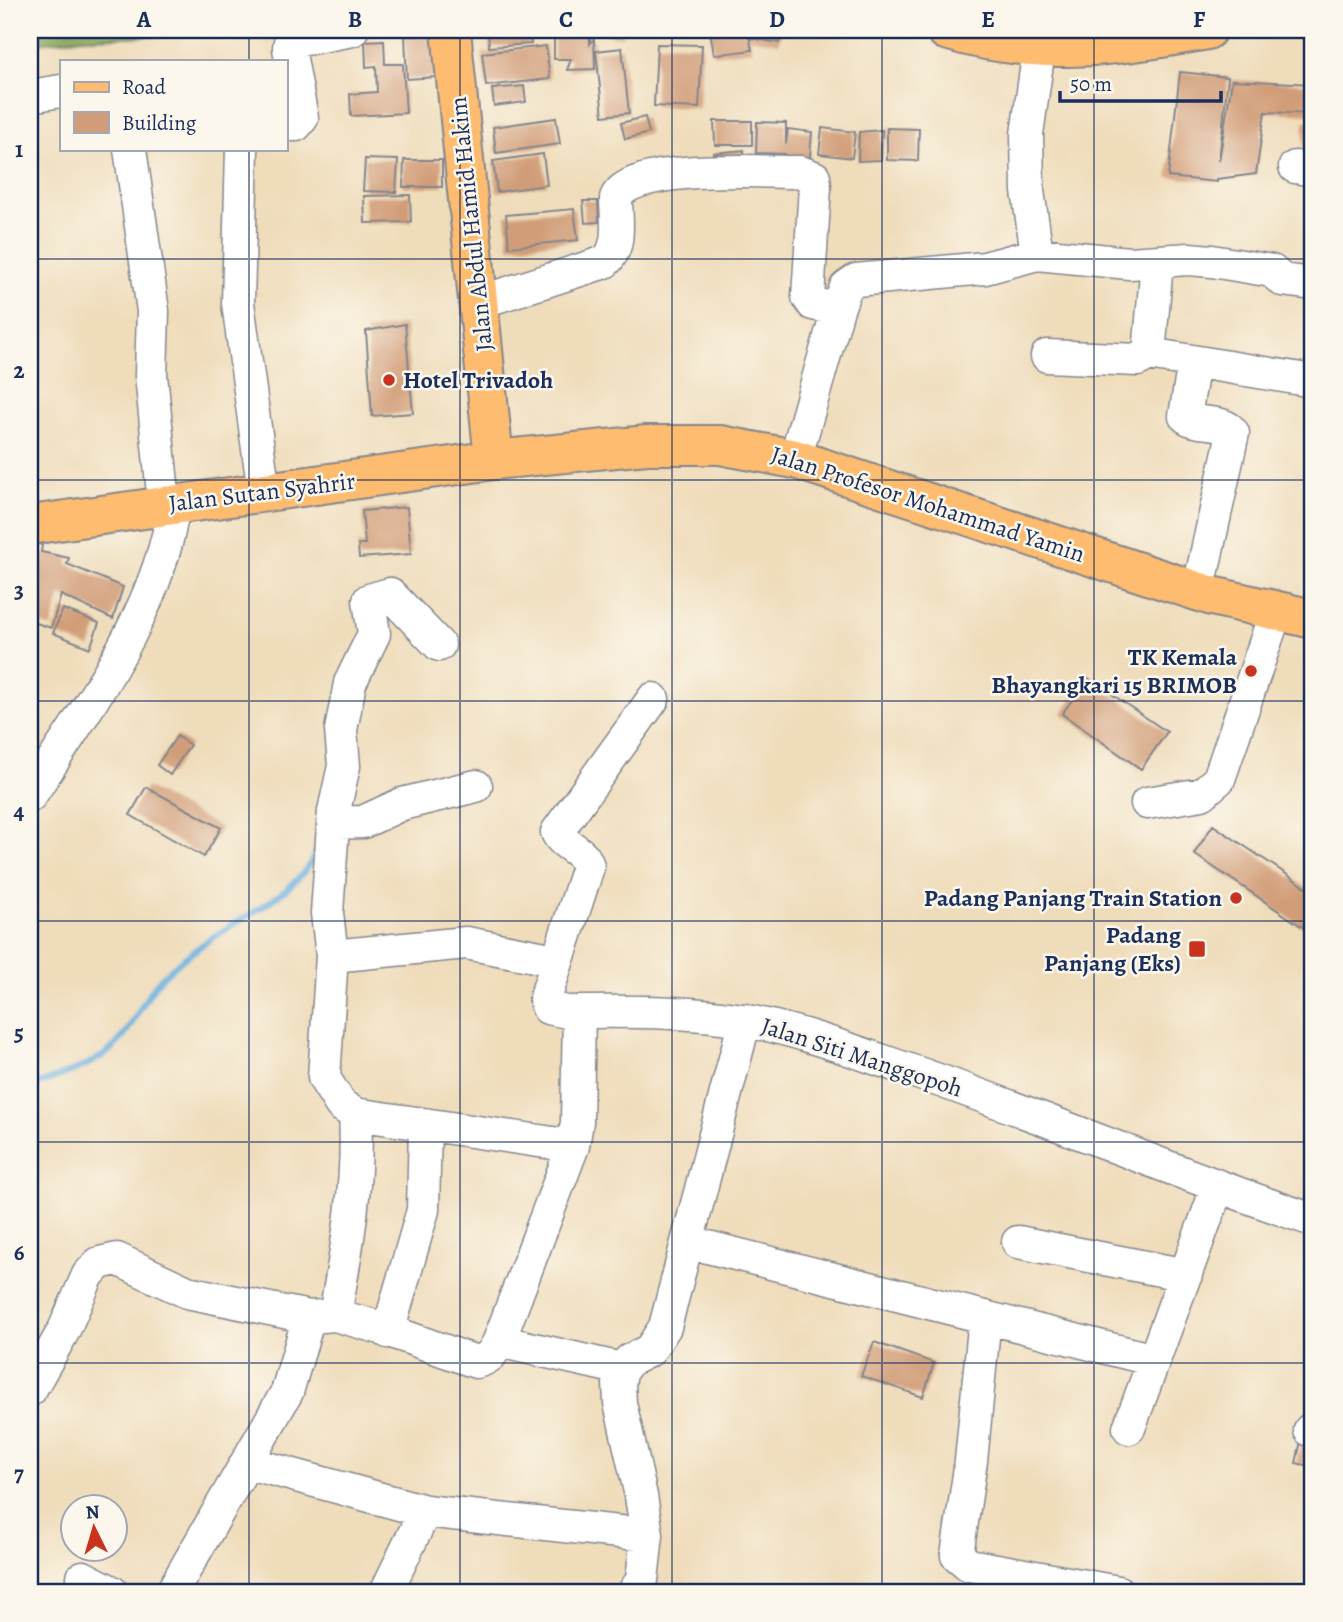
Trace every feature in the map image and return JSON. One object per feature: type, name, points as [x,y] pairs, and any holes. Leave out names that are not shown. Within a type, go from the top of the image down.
[{"type":"main road","name":"Jalan Abdul Hamid Hakim","points":[[451,30],[494,460]]},
{"type":"main road","points":[[946,30],[981,40],[1039,49],[1121,44],[1208,30]]},
{"type":"main road","name":"Jalan Profesor Mohammad Yamin","points":[[494,460],[610,447],[683,443],[757,450],[794,459],[1198,592],[1313,619]]},
{"type":"main road","name":"Jalan Sutan Syahrir","points":[[30,525],[494,460]]},
{"type":"street","points":[[287,125],[296,125],[302,118],[290,42],[352,30]]},
{"type":"street","points":[[1037,254],[1028,191],[1027,134],[1039,49]]},
{"type":"street","points":[[30,96],[60,91]]},
{"type":"street","points":[[30,796],[137,623],[170,540],[169,504],[151,375],[153,311],[130,150]]},
{"type":"street","points":[[242,150],[238,303],[264,493]]},
{"type":"street","points":[[480,302],[605,262],[613,255],[616,244],[616,198],[619,191],[629,184],[665,175],[800,172],[814,177],[815,187],[808,296],[813,304],[838,309]]},
{"type":"street","points":[[794,459],[838,309],[846,287],[856,280],[985,268],[1037,254],[1129,263],[1189,259],[1212,261],[1272,271],[1282,280],[1313,284]]},
{"type":"street","points":[[1149,354],[1157,262]]},
{"type":"street","points":[[1047,356],[1138,360],[1149,354],[1313,382]]},
{"type":"street","points":[[1194,362],[1185,412],[1187,419],[1226,426],[1233,433],[1198,592]]},
{"type":"street","points":[[439,645],[394,596],[383,594],[369,600],[374,634],[350,683],[341,738],[344,766],[333,823],[327,912],[332,956],[324,1078],[341,1105],[355,1114],[573,1146]]},
{"type":"street","points":[[1147,803],[1202,794],[1219,779],[1276,611]]},
{"type":"street","points":[[653,699],[557,832],[558,837],[584,856],[589,867],[556,960],[545,1004],[558,1010],[579,1012],[650,1012],[745,1020]]},
{"type":"street","points":[[333,823],[363,822],[402,804],[476,786]]},
{"type":"street","points":[[332,956],[466,943],[556,960]]},
{"type":"street","points":[[30,1390],[64,1330],[88,1275],[99,1263],[108,1260],[131,1263],[159,1281],[187,1292],[322,1316],[388,1332],[476,1362],[493,1355],[573,1146],[578,1102],[579,1012]]},
{"type":"street","name":"Jalan Siti Manggopoh","points":[[622,1369],[630,1360],[650,1350],[660,1338],[688,1242],[745,1020],[854,1051],[945,1083],[1313,1220]]},
{"type":"street","points":[[172,1592],[249,1463],[287,1392],[322,1316],[354,1211],[355,1114]]},
{"type":"street","points":[[388,1332],[423,1210],[425,1126]]},
{"type":"street","points":[[1129,1428],[1218,1186]]},
{"type":"street","points":[[688,1242],[1154,1360]]},
{"type":"street","points":[[1018,1242],[1186,1275]]},
{"type":"street","points":[[985,1317],[971,1461],[957,1555],[969,1565],[1118,1592]]},
{"type":"street","points":[[499,1340],[622,1369],[620,1403],[641,1496],[646,1535],[642,1580],[634,1592]]},
{"type":"street","points":[[249,1463],[425,1511],[646,1535]]},
{"type":"street","points":[[386,1592],[425,1511]]},
{"type":"street","points":[[83,1577],[112,1592]]},
{"type":"green space","points":[[30,30],[162,30],[160,36],[81,38],[30,44]]},
{"type":"building","points":[[488,30],[531,30],[531,44],[489,47]]},
{"type":"building","points":[[532,30],[590,30],[590,44],[594,39],[595,69],[567,70],[571,59],[554,59],[554,37],[532,37]]},
{"type":"building","points":[[592,30],[623,30],[622,37],[592,33]]},
{"type":"building","points":[[710,30],[748,30],[752,50],[714,55]]},
{"type":"building","points":[[750,30],[782,30],[779,43],[749,38]]},
{"type":"building","points":[[435,34],[437,77],[407,79],[405,36]]},
{"type":"building","points":[[384,40],[385,64],[403,64],[406,113],[351,116],[350,94],[377,92],[376,66],[366,67],[365,41]]},
{"type":"building","points":[[657,44],[702,45],[699,108],[654,106]]},
{"type":"building","points":[[546,46],[550,79],[486,86],[482,53]]},
{"type":"building","points":[[622,48],[629,113],[603,116],[596,51]]},
{"type":"building","points":[[1180,72],[1228,77],[1219,161],[1232,80],[1313,84],[1313,114],[1265,112],[1256,174],[1217,179],[1217,182],[1168,177]]},
{"type":"building","points":[[524,86],[526,102],[494,106],[492,89]]},
{"type":"building","points":[[645,117],[649,133],[625,139],[621,123]]},
{"type":"building","points":[[556,118],[560,144],[496,153],[493,127]]},
{"type":"building","points":[[714,121],[752,121],[752,145],[715,145]]},
{"type":"building","points":[[1304,121],[1313,121],[1313,157],[1303,156]]},
{"type":"building","points":[[757,122],[786,123],[786,144],[788,129],[812,132],[809,167],[787,165],[785,154],[756,153]]},
{"type":"building","points":[[822,128],[855,132],[852,158],[819,154]]},
{"type":"building","points":[[887,128],[919,129],[918,161],[887,160]]},
{"type":"building","points":[[882,130],[881,160],[858,161],[859,132]]},
{"type":"building","points":[[744,150],[745,169],[715,172],[714,153]]},
{"type":"building","points":[[543,154],[547,185],[497,192],[493,161]]},
{"type":"building","points":[[365,159],[398,160],[396,192],[363,191]]},
{"type":"building","points":[[404,160],[442,160],[442,187],[403,187]]},
{"type":"building","points":[[410,195],[411,222],[365,223],[364,196]]},
{"type":"building","points":[[583,201],[598,201],[599,222],[585,223]]},
{"type":"building","points":[[574,209],[578,240],[509,247],[506,215]]},
{"type":"building","name":"Hotel Trivadoh","points":[[405,324],[413,413],[372,416],[366,331]]},
{"type":"building","points":[[407,507],[411,554],[359,558],[358,544],[365,544],[362,511]]},
{"type":"building","points":[[30,542],[42,545],[41,552],[69,558],[67,564],[123,587],[113,619],[61,595],[51,628],[30,621]]},
{"type":"building","points":[[63,609],[99,623],[90,648],[53,633]]},
{"type":"building","points":[[1088,678],[1167,732],[1141,769],[1062,714]]},
{"type":"building","points":[[177,736],[190,745],[170,775],[157,765]]},
{"type":"building","points":[[146,787],[221,828],[204,857],[130,815]]},
{"type":"building","points":[[1213,825],[1313,892],[1313,934],[1194,854]]},
{"type":"building","points":[[874,1342],[934,1363],[923,1397],[861,1376]]},
{"type":"building","points":[[1303,1432],[1313,1434],[1313,1467],[1296,1463]]},
{"type":"waterway","points":[[30,1087],[80,1068],[108,1052],[123,1037],[166,973],[214,937],[283,892],[310,864],[318,847]]},
{"type":"place","name":"Hotel Trivadoh","points":[[389,380]]},
{"type":"place","name":"TK Kemala Bhayangkari 15 BRIMOB","points":[[1251,671]]},
{"type":"place","name":"Padang Panjang Train Station","points":[[1236,898]]},
{"type":"place","name":"Padang Panjang (Eks)","points":[[1197,949]]}]
